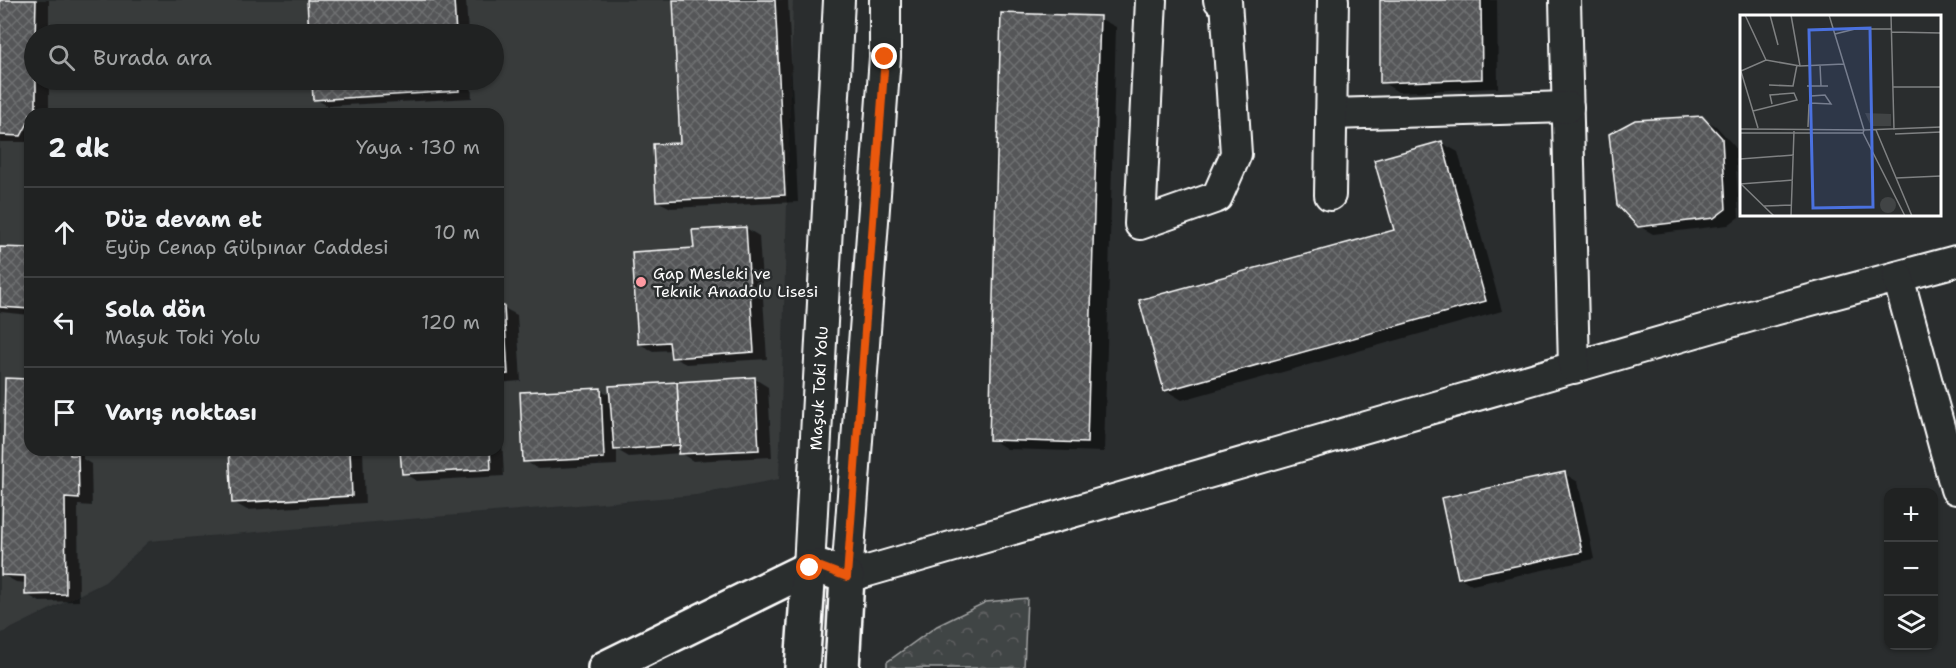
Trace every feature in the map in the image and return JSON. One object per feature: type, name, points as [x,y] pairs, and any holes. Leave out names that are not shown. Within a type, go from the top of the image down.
[{"type":"main road","points":[[605,668],[810,568],[821,567],[847,577],[842,668]]},
{"type":"main road","name":"Maşuk Toki Yolu","points":[[802,668],[810,568]]},
{"type":"street","name":"Maşuk Toki Yolu","points":[[810,568],[839,0]]},
{"type":"street","points":[[885,0],[885,57],[847,577],[1751,316],[1956,261]]},
{"type":"street","points":[[1150,0],[1140,224],[1217,197],[1236,154],[1226,2],[1219,0]]},
{"type":"street","points":[[1330,195],[1333,0]]},
{"type":"street","points":[[1565,0],[1574,368]]},
{"type":"street","points":[[1331,114],[1568,107]]},
{"type":"street","points":[[1898,277],[1956,489]]},
{"type":"shaded area","name":"Gap Mesleki ve Teknik Anadolu Lisesi","points":[[0,0],[793,0],[779,479],[696,495],[149,541],[105,582],[0,634]]},
{"type":"green space","points":[[1027,598],[1024,668],[887,668],[887,662],[937,626],[986,602]]},
{"type":"building","points":[[0,0],[36,0],[35,24],[24,24],[24,90],[36,90],[36,108],[24,108],[24,130],[21,136],[0,135]]},
{"type":"building","points":[[307,0],[454,0],[455,24],[308,24]]},
{"type":"building","points":[[673,0],[775,0],[785,195],[656,201],[653,144],[680,143]]},
{"type":"building","points":[[1380,0],[1481,0],[1482,79],[1380,83]]},
{"type":"building","points":[[1001,13],[1100,16],[1087,443],[989,440]]},
{"type":"building","points":[[312,90],[459,91],[313,100]]},
{"type":"building","points":[[1702,116],[1722,138],[1726,209],[1714,218],[1638,227],[1617,205],[1609,134],[1635,120]]},
{"type":"building","points":[[1442,141],[1486,301],[1164,391],[1139,300],[1394,230],[1374,160]]},
{"type":"building","points":[[746,227],[754,352],[671,358],[669,342],[638,344],[632,252],[694,248],[692,230]]},
{"type":"building","points":[[0,247],[24,248],[24,309],[0,307]]},
{"type":"building","points":[[504,306],[508,374],[504,374]]},
{"type":"building","points":[[755,377],[759,450],[678,454],[680,445],[677,382]]},
{"type":"building","points":[[5,378],[24,379],[24,456],[78,456],[79,499],[65,498],[66,594],[25,595],[25,576],[1,575]]},
{"type":"building","points":[[677,382],[680,445],[614,450],[609,386]]},
{"type":"building","points":[[601,388],[604,458],[523,462],[520,392]]},
{"type":"building","points":[[229,456],[350,456],[352,496],[232,503]]},
{"type":"building","points":[[400,456],[490,456],[491,469],[402,474]]},
{"type":"building","points":[[1565,472],[1582,552],[1458,578],[1441,498]]},
{"type":"place","name":"Gap Mesleki ve Teknik Anadolu Lisesi","points":[[641,282]]},
{"type":"route","points":[[810,568],[821,567],[847,577],[885,57]]}]
